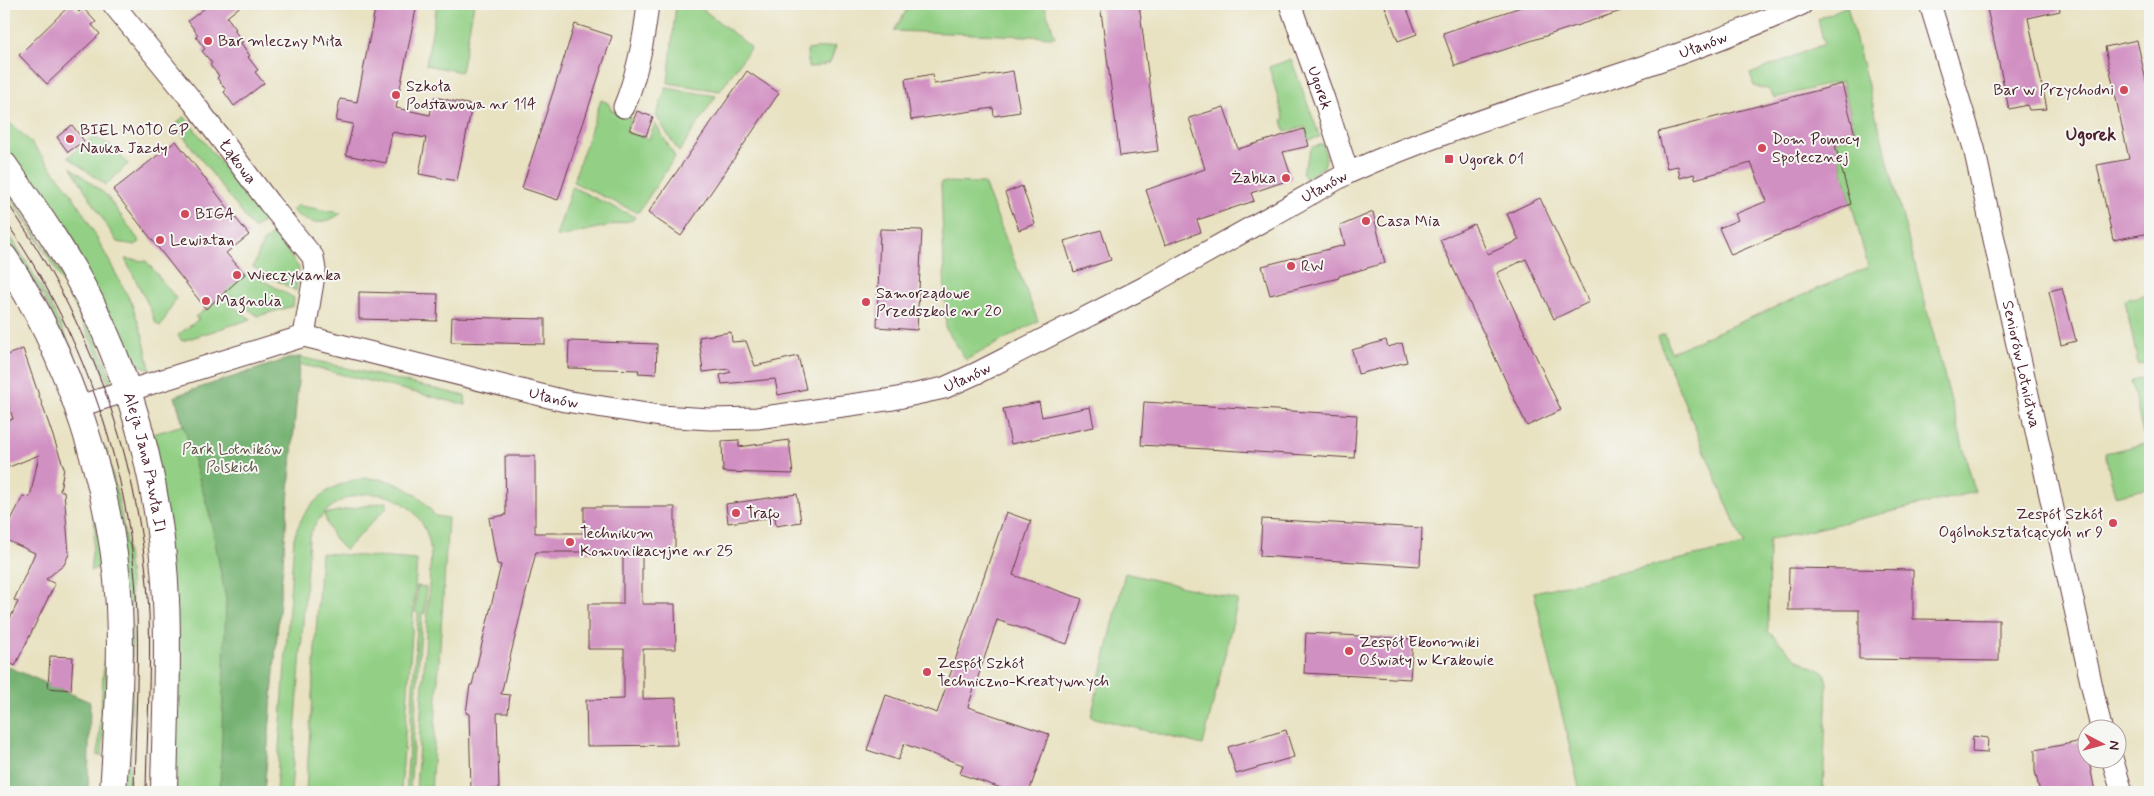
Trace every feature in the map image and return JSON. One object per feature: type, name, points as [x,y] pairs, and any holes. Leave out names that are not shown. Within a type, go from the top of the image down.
[{"type":"main road","name":"Aleja Jana Pawła II","points":[[4,165],[51,234],[85,290],[107,338],[127,390],[148,467],[163,561],[166,619],[164,792]]},
{"type":"main road","points":[[4,257],[34,305],[76,407],[104,504],[117,583],[119,671],[113,792]]},
{"type":"street","name":"Łąkowa","points":[[113,4],[189,97],[313,257],[315,270],[304,336]]},
{"type":"street","points":[[624,107],[638,71],[648,4]]},
{"type":"street","name":"Ugorek","points":[[1290,4],[1348,173]]},
{"type":"street","name":"Ułanów","points":[[304,336],[564,400],[660,416],[710,419],[756,418],[870,402],[944,388],[1145,287],[1348,173],[1387,155],[1479,120],[1617,77],[1693,50],[1802,4]]},
{"type":"street","name":"Seniorów Lotnictwa","points":[[1930,4],[1974,148],[2099,718]]},
{"type":"street","points":[[76,407],[304,336]]},
{"type":"street","points":[[2116,768],[2122,792]]},
{"type":"green space","points":[[437,4],[474,4],[461,72],[426,65]]},
{"type":"green space","points":[[676,4],[696,4],[751,47],[720,91],[668,83]]},
{"type":"green space","points":[[910,4],[1044,4],[1055,37],[894,31]]},
{"type":"green space","points":[[1847,6],[1975,492],[1769,540],[1768,631],[1798,660],[1825,674],[1827,684],[1823,792],[1580,792],[1534,592],[1744,545],[1657,337],[1665,334],[1671,352],[1868,267],[1835,141],[1856,135],[1842,81],[1775,98],[1768,89],[1754,86],[1750,74],[1824,44],[1818,19]]},
{"type":"green space","points":[[836,46],[830,63],[808,68],[807,50]]},
{"type":"green space","points":[[1291,59],[1320,137],[1308,140],[1305,127],[1285,132],[1282,120],[1284,119],[1269,67]]},
{"type":"green space","points":[[666,88],[716,96],[679,152],[656,116]]},
{"type":"green space","points":[[601,100],[608,103],[612,111],[631,117],[626,132],[649,139],[655,123],[675,157],[638,213],[573,182]]},
{"type":"green space","points":[[184,116],[265,220],[254,229],[178,129],[178,122]]},
{"type":"green space","points":[[4,118],[29,140],[69,190],[84,214],[131,302],[143,336],[150,369],[136,364],[126,356],[22,171],[4,146]]},
{"type":"green space","points":[[93,137],[111,145],[128,164],[106,185],[68,157]]},
{"type":"green space","points":[[1323,144],[1326,158],[1324,167],[1306,179],[1302,172],[1312,147]]},
{"type":"green space","points":[[71,167],[106,195],[140,242],[135,245],[117,242]]},
{"type":"green space","points":[[941,182],[984,183],[1038,321],[966,360],[946,329]]},
{"type":"green space","points":[[4,184],[83,307],[112,380],[109,385],[76,308],[50,260],[4,190]]},
{"type":"green space","points":[[572,187],[635,217],[633,220],[559,237],[556,236]]},
{"type":"green space","points":[[297,205],[341,213],[322,222],[309,221],[303,219],[292,210]]},
{"type":"green space","points":[[4,227],[28,264],[49,302],[69,342],[85,383],[42,294],[4,239]]},
{"type":"green space","points":[[275,233],[299,268],[296,291],[253,267],[263,242]]},
{"type":"green space","points":[[125,259],[146,261],[176,298],[161,326],[156,324]]},
{"type":"green space","points":[[248,272],[294,298],[293,306],[258,316],[219,288],[235,283]]},
{"type":"green space","points":[[212,291],[251,319],[182,341],[178,335],[199,319],[195,317],[217,301]]},
{"type":"green space","points":[[2150,294],[2150,362],[2138,364],[2125,300]]},
{"type":"green space","name":"Park Lotników Polskich","points":[[300,357],[465,396],[466,405],[299,364],[264,792],[175,792],[150,435],[183,425],[175,396],[291,358]]},
{"type":"green space","name":"Park Lotników Polskich","points":[[300,357],[264,792],[220,792],[226,600],[210,516],[175,396],[291,358]]},
{"type":"green space","points":[[2150,376],[2150,432],[2143,434],[2131,380]]},
{"type":"green space","points":[[2150,443],[2150,488],[2115,496],[2105,453]]},
{"type":"green space","points":[[106,448],[123,522],[130,579],[132,671],[129,792],[124,792],[100,451]]},
{"type":"green space","points":[[367,478],[388,481],[406,488],[422,500],[435,516],[448,518],[431,792],[416,792],[431,555],[426,531],[414,513],[398,500],[379,494],[358,495],[339,502],[322,516],[309,537],[291,792],[276,792],[294,538],[304,514],[320,496],[341,484]]},
{"type":"green space","points":[[92,502],[103,561],[97,568],[90,571],[95,529]]},
{"type":"green space","points":[[387,502],[387,507],[345,550],[332,534],[324,514]]},
{"type":"green space","points":[[321,553],[417,560],[401,792],[306,792]]},
{"type":"green space","points":[[1125,573],[1238,600],[1203,745],[1091,717]]},
{"type":"green space","points":[[417,586],[426,587],[425,613],[422,613],[410,792],[406,792],[418,613],[415,612]]},
{"type":"green space","points":[[104,661],[109,664],[102,756],[98,756]]},
{"type":"green space","points":[[4,665],[90,702],[88,792],[4,792]]},
{"type":"building","points":[[71,4],[79,12],[83,8],[96,22],[92,25],[100,34],[47,84],[19,55]]},
{"type":"building","points":[[210,4],[243,4],[227,17],[243,42],[241,43],[250,56],[248,57],[258,70],[255,72],[264,83],[234,106],[217,78],[219,76],[210,65],[212,63],[202,51],[205,49],[196,37],[198,35],[188,21]]},
{"type":"building","points":[[376,4],[417,4],[396,108],[430,115],[434,97],[472,105],[457,181],[419,174],[426,138],[392,132],[386,163],[346,155],[353,124],[336,121],[340,99],[357,102]]},
{"type":"building","points":[[1100,4],[1139,4],[1158,151],[1120,156]]},
{"type":"building","points":[[1384,4],[1405,4],[1417,34],[1398,41]]},
{"type":"building","points":[[1530,4],[1632,4],[1633,7],[1455,66],[1443,33]]},
{"type":"building","points":[[1986,4],[2059,4],[2060,11],[2028,18],[2047,109],[2029,110],[2027,105],[2009,109]]},
{"type":"building","points":[[575,24],[612,36],[558,200],[522,188]]},
{"type":"building","points":[[2137,40],[2150,99],[2150,233],[2113,240],[2097,165],[2129,159],[2105,47]]},
{"type":"building","points":[[747,71],[779,93],[681,236],[648,213]]},
{"type":"building","points":[[1013,71],[1020,112],[994,116],[993,108],[911,120],[905,79],[933,74],[934,84]]},
{"type":"building","points":[[1842,84],[1855,135],[1834,141],[1851,204],[1731,255],[1719,228],[1738,220],[1735,214],[1767,201],[1751,163],[1695,179],[1694,174],[1680,178],[1678,166],[1667,168],[1658,132]]},
{"type":"building","points":[[1224,107],[1238,149],[1304,129],[1309,146],[1283,152],[1292,179],[1251,193],[1254,201],[1197,220],[1201,232],[1165,245],[1146,190],[1205,169],[1189,118]]},
{"type":"building","points":[[637,111],[653,117],[646,136],[630,130]]},
{"type":"building","name":"BIEL MOTO GP Nauka Jazdy","points":[[72,125],[84,141],[68,152],[57,137]]},
{"type":"building","points":[[176,141],[249,235],[226,253],[245,274],[206,309],[113,190]]},
{"type":"building","points":[[1022,186],[1035,224],[1019,230],[1005,193]]},
{"type":"building","points":[[1540,198],[1589,302],[1554,319],[1526,259],[1497,273],[1561,410],[1527,426],[1440,240],[1474,224],[1488,254],[1519,240],[1507,214]]},
{"type":"building","points":[[1373,212],[1385,263],[1339,276],[1339,278],[1270,295],[1262,266],[1345,245],[1340,226]]},
{"type":"building","points":[[880,229],[922,230],[917,330],[877,327]]},
{"type":"building","points":[[1101,230],[1111,260],[1074,272],[1064,241]]},
{"type":"building","points":[[2062,288],[2076,341],[2061,345],[2049,291]]},
{"type":"building","points":[[359,292],[438,294],[437,321],[359,319]]},
{"type":"building","points":[[452,317],[545,319],[545,344],[451,342]]},
{"type":"building","points":[[731,332],[732,342],[746,341],[755,366],[798,356],[806,389],[778,395],[775,379],[722,384],[720,375],[731,372],[729,369],[703,372],[699,337]]},
{"type":"building","points":[[1386,340],[1388,347],[1402,343],[1407,362],[1358,374],[1352,350]]},
{"type":"building","points":[[569,341],[657,344],[656,374],[638,373],[639,370],[568,368]]},
{"type":"building","points":[[23,349],[64,468],[60,491],[64,491],[69,554],[64,565],[46,579],[55,584],[15,666],[4,660],[4,631],[18,602],[14,600],[35,553],[4,539],[4,534],[23,496],[30,497],[39,455],[4,469],[4,422],[13,419],[4,391],[4,356]]},
{"type":"building","points":[[1039,402],[1042,417],[1090,407],[1094,427],[1011,444],[1003,409]]},
{"type":"building","points":[[1144,402],[1357,415],[1354,458],[1141,445]]},
{"type":"building","points":[[739,440],[739,447],[789,440],[793,474],[723,472],[722,441]]},
{"type":"building","points":[[505,456],[535,456],[535,533],[584,533],[584,507],[675,507],[675,552],[642,552],[642,604],[675,604],[676,649],[643,649],[643,699],[676,698],[677,745],[587,746],[586,700],[624,699],[624,649],[588,649],[588,604],[623,604],[623,552],[536,552],[501,694],[510,695],[508,713],[497,713],[499,789],[471,789],[469,714],[466,713],[470,685],[472,685],[501,565],[497,564],[489,518],[506,515]]},
{"type":"building","points":[[797,494],[801,522],[776,526],[775,517],[728,523],[726,504]]},
{"type":"building","points":[[1006,512],[1031,521],[1013,575],[1082,599],[1067,644],[997,620],[968,707],[1049,734],[1029,792],[1013,792],[960,774],[963,765],[904,744],[898,760],[867,750],[886,695],[937,713]]},
{"type":"building","points":[[1262,519],[1422,528],[1420,566],[1260,556]]},
{"type":"building","points":[[1789,568],[1913,570],[1913,619],[1999,620],[1999,661],[1859,659],[1859,610],[1788,610]]},
{"type":"building","points":[[1306,633],[1413,639],[1410,679],[1304,673]]},
{"type":"building","points":[[50,656],[73,657],[71,690],[48,688]]},
{"type":"building","points":[[1286,730],[1294,757],[1236,774],[1228,747]]},
{"type":"building","points":[[1973,736],[1988,738],[1987,753],[1972,752]]},
{"type":"building","points":[[2076,742],[2076,768],[2090,768],[2095,792],[2040,792],[2035,771],[2035,750]]},
{"type":"tram line","points":[[4,198],[35,245],[62,294],[86,344],[106,396],[123,449],[136,503],[144,558],[149,614],[146,792]]},
{"type":"tram line","points":[[4,219],[31,261],[55,304],[77,350],[95,396],[110,444],[122,493],[131,542],[136,592],[137,667],[134,792]]},
{"type":"place","name":"Bar mleczny Miła","points":[[208,41]]},
{"type":"place","name":"Bar w Przychodni","points":[[2124,90]]},
{"type":"place","name":"Szkoła Podstawowa nr 114","points":[[396,95]]},
{"type":"place","name":"BIEL MOTO GP Nauka Jazdy","points":[[70,139]]},
{"type":"place","name":"Dom Pomocy Społecznej","points":[[1762,148]]},
{"type":"place","name":"Ugorek 01","points":[[1449,159]]},
{"type":"place","name":"Żabka","points":[[1286,178]]},
{"type":"place","name":"BIGA","points":[[185,214]]},
{"type":"place","name":"Casa Mia","points":[[1366,221]]},
{"type":"place","name":"Lewiatan","points":[[160,240]]},
{"type":"place","name":"RW","points":[[1291,266]]},
{"type":"place","name":"Wieczykanka","points":[[237,275]]},
{"type":"place","name":"Magnolia","points":[[206,301]]},
{"type":"place","name":"Samorządowe Przedszkole nr 20","points":[[866,302]]},
{"type":"place","name":"Trafo","points":[[736,513]]},
{"type":"place","name":"Zespół Szkół Ogólnokształcących nr 9","points":[[2113,523]]},
{"type":"place","name":"Technikum Komunikacyjne nr 25","points":[[570,542]]},
{"type":"place","name":"Zespół Ekonomiki Oświaty w Krakowie","points":[[1349,651]]},
{"type":"place","name":"Zespół Szkół Techniczno-Kreatywnych","points":[[927,672]]},
{"type":"district","name":"Ugorek","points":[[2091,135]]}]
